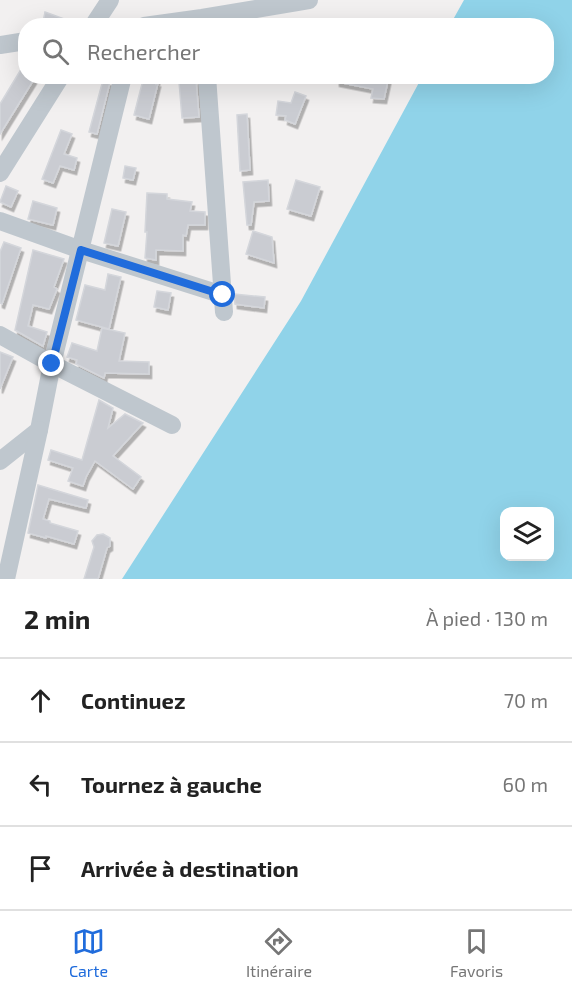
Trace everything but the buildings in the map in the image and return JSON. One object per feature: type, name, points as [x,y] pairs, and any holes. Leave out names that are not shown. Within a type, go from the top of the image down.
[{"type":"street","points":[[98,18],[110,0]]},
{"type":"street","points":[[183,18],[309,0]]},
{"type":"street","points":[[0,45],[18,42]]},
{"type":"street","points":[[0,173],[56,84]]},
{"type":"street","points":[[6,579],[52,364],[121,84]]},
{"type":"street","points":[[0,221],[224,303],[208,84]]},
{"type":"street","points":[[0,335],[172,425]]},
{"type":"street","points":[[0,461],[39,430]]},
{"type":"water","points":[[464,0],[572,0],[572,579],[122,579],[301,301],[418,84],[554,84],[554,18],[454,18]]},
{"type":"route","points":[[52,364],[81,250],[223,295]]}]
